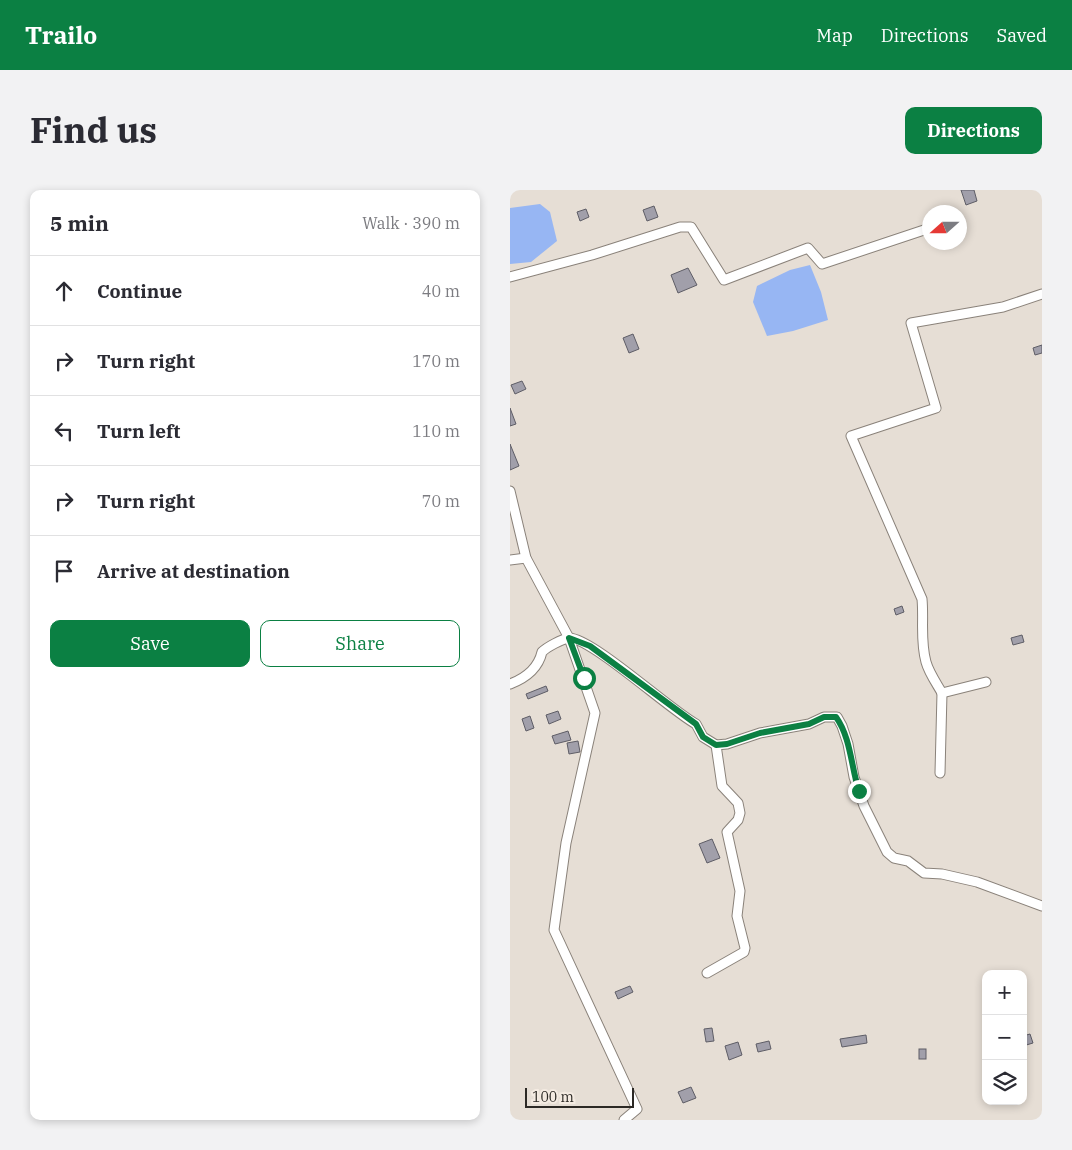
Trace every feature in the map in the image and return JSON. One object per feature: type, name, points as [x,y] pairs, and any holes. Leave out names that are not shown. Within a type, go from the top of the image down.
[{"type":"street","points":[[510,277],[592,255],[680,227],[691,226],[724,280],[808,248],[822,264],[922,231]]},
{"type":"street","points":[[940,773],[942,694],[926,663],[922,633],[924,618],[922,599],[851,436],[936,408],[911,323],[1003,307],[1042,294]]},
{"type":"street","points":[[510,491],[526,558],[569,638],[595,713],[566,843],[554,930],[637,1108],[624,1120]]},
{"type":"street","points":[[510,560],[526,558]]},
{"type":"street","points":[[510,684],[532,671],[540,660],[542,652],[550,645],[569,638],[590,646],[696,724],[703,737],[716,745],[727,744],[760,733],[809,724],[824,717],[836,717],[842,726],[848,744],[854,777],[864,806],[887,852],[894,858],[908,861],[924,873],[942,874],[977,882],[1042,906]]},
{"type":"street","points":[[942,694],[986,682]]},
{"type":"street","points":[[707,973],[744,952],[745,948],[737,916],[740,891],[727,832],[738,820],[740,813],[738,803],[722,786],[716,745]]},
{"type":"water","points":[[540,204],[550,212],[557,241],[531,262],[510,264],[510,208]]},
{"type":"water","points":[[810,265],[821,292],[828,320],[793,331],[767,336],[753,302],[757,286],[790,270]]},
{"type":"building","points":[[961,190],[974,190],[977,201],[966,205]]},
{"type":"building","points":[[654,206],[658,217],[647,221],[643,210]]},
{"type":"building","points":[[586,209],[589,217],[580,221],[577,212]]},
{"type":"building","points":[[688,268],[697,285],[678,293],[671,275]]},
{"type":"building","points":[[633,334],[639,349],[629,353],[623,338]]},
{"type":"building","points":[[1042,345],[1042,353],[1035,355],[1033,348]]},
{"type":"building","points":[[522,381],[526,389],[515,394],[511,385]]},
{"type":"building","points":[[510,408],[516,424],[510,426]]},
{"type":"building","points":[[510,444],[519,466],[510,470]]},
{"type":"building","points":[[902,606],[904,612],[896,615],[894,609]]},
{"type":"building","points":[[1022,635],[1024,642],[1013,645],[1011,638]]},
{"type":"building","points":[[546,686],[548,691],[528,699],[526,694]]},
{"type":"building","points":[[558,711],[561,719],[549,724],[546,715]]},
{"type":"building","points":[[530,716],[534,728],[526,731],[522,719]]},
{"type":"building","points":[[568,731],[571,740],[555,744],[552,736]]},
{"type":"building","points":[[578,741],[580,752],[569,754],[567,743]]},
{"type":"building","points":[[712,839],[720,858],[707,863],[699,844]]},
{"type":"building","points":[[630,986],[633,992],[618,999],[615,992]]},
{"type":"building","points":[[712,1028],[714,1041],[706,1042],[704,1029]]},
{"type":"building","points":[[1030,1034],[1033,1043],[1027,1045],[1027,1035]]},
{"type":"building","points":[[866,1035],[867,1043],[842,1047],[840,1039]]},
{"type":"building","points":[[769,1041],[771,1049],[758,1052],[756,1044]]},
{"type":"building","points":[[738,1042],[742,1055],[729,1060],[725,1046]]},
{"type":"building","points":[[919,1049],[926,1049],[926,1059],[919,1059]]},
{"type":"building","points":[[691,1087],[696,1098],[683,1103],[678,1092]]},
{"type":"route","points":[[584,678],[569,638],[590,646],[632,676],[684,718],[696,724],[703,737],[716,745],[727,744],[760,733],[809,724],[824,717],[836,717],[842,726],[848,744],[854,777],[859,791]]}]
